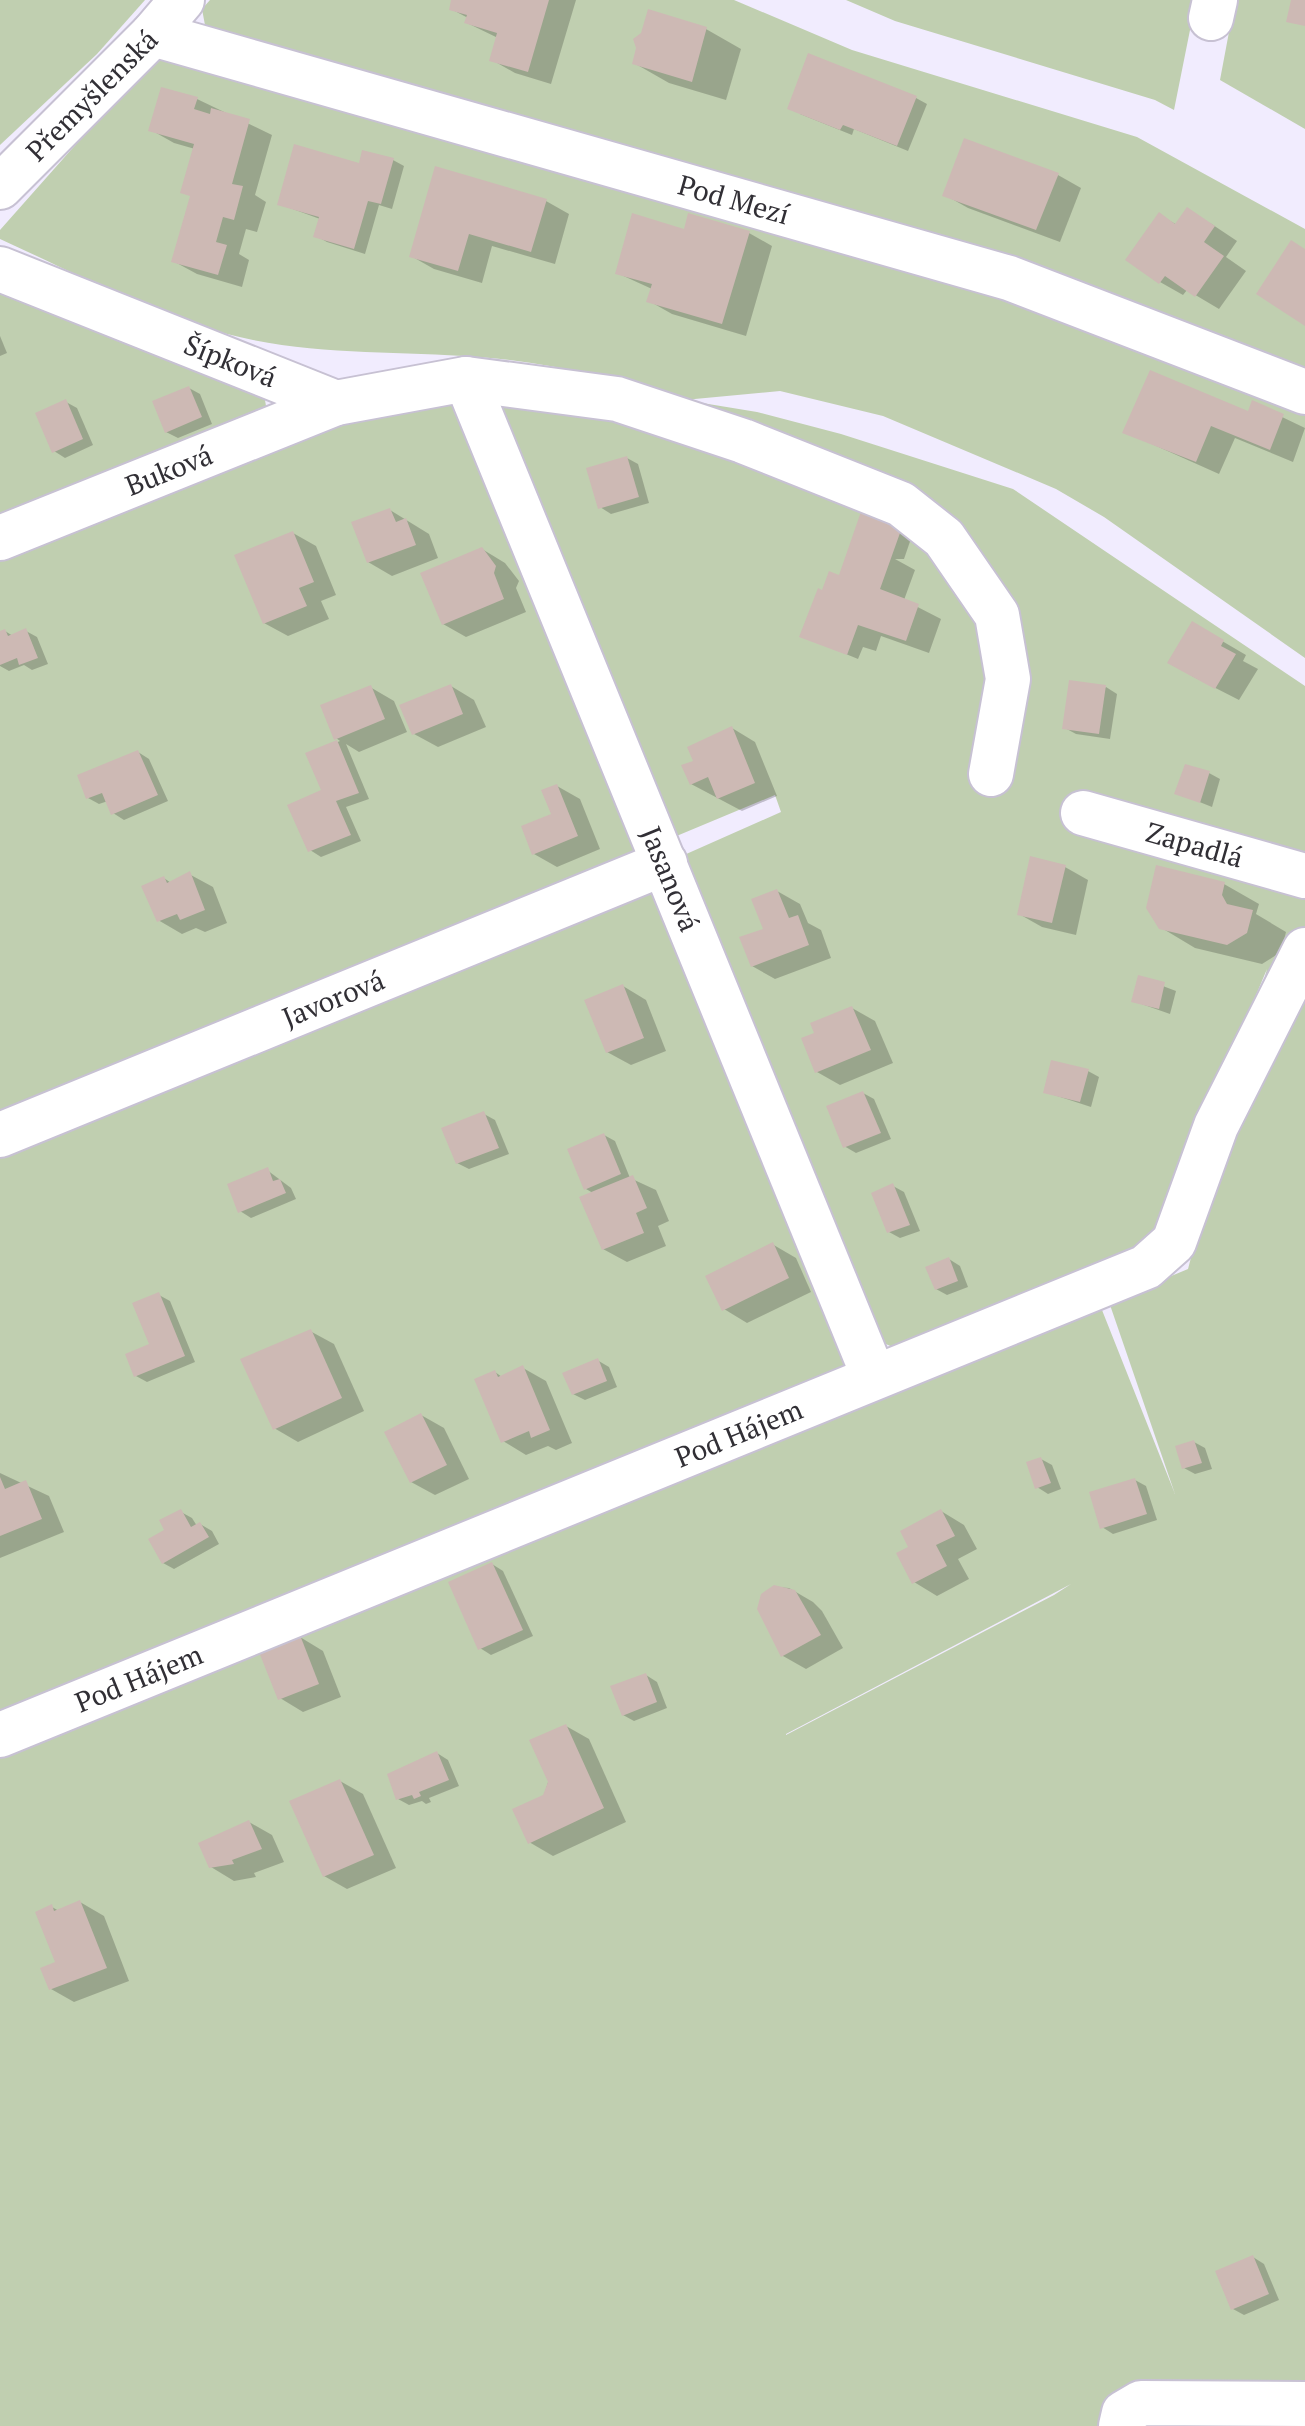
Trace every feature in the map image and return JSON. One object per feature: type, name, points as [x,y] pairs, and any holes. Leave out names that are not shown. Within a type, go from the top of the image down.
[{"type":"street","name":"Přemyšlenská","points":[[0,187],[153,34],[182,0]]},
{"type":"street","name":"Pod Mezí","points":[[153,34],[1009,278],[1305,392]]},
{"type":"street","name":"Šípková","points":[[0,269],[336,403]]},
{"type":"street","points":[[336,403],[466,379],[617,399],[743,441],[901,504],[944,538],[997,615],[1008,679],[991,774]]},
{"type":"street","name":"Jasanová","points":[[466,379],[874,1377]]},
{"type":"street","name":"Buková","points":[[0,538],[336,403]]},
{"type":"street","name":"Zapadlá","points":[[1083,813],[1305,876]]},
{"type":"street","name":"Javorová","points":[[0,1135],[665,863]]},
{"type":"street","name":"Pod Hájem","points":[[0,1735],[1146,1267],[1174,1242],[1216,1126],[1305,950]]},
{"type":"street","points":[[1121,2426],[1124,2413],[1141,2403],[1305,2404]]},
{"type":"green space","points":[[0,0],[145,0],[97,54],[0,145]]},
{"type":"green space","points":[[210,0],[734,0],[852,50],[1137,137],[1305,229],[1305,381],[207,36],[202,9]]},
{"type":"green space","points":[[846,0],[1196,0],[1174,110],[1155,100],[895,21]]},
{"type":"green space","points":[[1235,0],[1305,0],[1305,129],[1220,80]]},
{"type":"green space","points":[[160,55],[1008,295],[1305,413],[1305,658],[1104,517],[1056,489],[883,416],[780,391],[684,400],[757,412],[841,434],[1013,489],[1305,686],[1305,2395],[1115,2426],[0,2426],[0,1757],[1100,1305],[1175,1494],[1109,1302],[1188,1269],[1267,969],[1151,1245],[897,1349],[868,1336],[675,859],[781,812],[775,795],[667,840],[484,395],[679,399],[604,378],[529,362],[309,348],[253,340],[155,310],[0,239],[0,230],[132,81]],"holes":[[[1071,1584],[1054,1595],[786,1735]]]},
{"type":"green space","points":[[0,286],[265,400],[266,406],[0,514]]},
{"type":"green space","points":[[449,390],[651,848],[0,1114],[0,552],[330,416]]},
{"type":"green space","points":[[664,882],[862,1364],[0,1714],[0,1155]]},
{"type":"building","points":[[451,0],[549,0],[528,72],[489,61],[497,33],[464,23],[467,15],[449,10]]},
{"type":"building","points":[[1291,0],[1305,0],[1305,26],[1286,22]]},
{"type":"building","points":[[648,9],[707,27],[692,82],[632,64],[636,48],[633,39],[641,33]]},
{"type":"building","points":[[808,53],[917,96],[897,146],[843,125],[840,130],[787,109]]},
{"type":"building","points":[[161,87],[198,97],[194,109],[210,114],[211,108],[250,119],[232,184],[243,186],[234,220],[223,217],[216,242],[227,245],[218,275],[171,262],[190,196],[180,193],[194,144],[148,131]]},
{"type":"building","points":[[964,138],[1059,173],[1036,230],[942,196]]},
{"type":"building","points":[[294,144],[359,163],[362,150],[394,158],[381,204],[368,201],[354,249],[313,237],[319,217],[277,205]]},
{"type":"building","points":[[435,166],[547,199],[531,252],[469,234],[458,271],[409,257]]},
{"type":"building","points":[[1187,207],[1215,226],[1204,242],[1224,256],[1195,297],[1165,276],[1159,284],[1125,260],[1159,212],[1175,224]]},
{"type":"building","points":[[632,213],[684,229],[688,213],[750,231],[722,324],[646,302],[652,284],[615,274]]},
{"type":"building","points":[[1291,240],[1305,249],[1305,326],[1256,294]]},
{"type":"building","points":[[1150,370],[1248,411],[1252,400],[1284,414],[1270,450],[1211,426],[1196,462],[1122,433]]},
{"type":"building","points":[[189,386],[202,417],[165,433],[152,401]]},
{"type":"building","points":[[66,399],[83,439],[52,453],[35,413]]},
{"type":"building","points":[[627,456],[639,497],[598,509],[586,468]]},
{"type":"building","points":[[864,503],[905,519],[880,589],[919,604],[906,641],[858,625],[847,655],[799,637],[818,588],[822,590],[829,571],[839,575]]},
{"type":"building","points":[[390,508],[396,522],[406,518],[416,545],[367,563],[351,522]]},
{"type":"building","points":[[293,531],[314,582],[299,588],[307,606],[263,624],[234,555]]},
{"type":"building","points":[[482,547],[496,566],[494,573],[504,599],[442,625],[420,573]]},
{"type":"building","points":[[1192,621],[1224,640],[1221,646],[1236,654],[1215,689],[1167,663]]},
{"type":"building","points":[[26,628],[38,658],[19,665],[17,658],[0,665],[0,631],[5,629],[8,636]]},
{"type":"building","points":[[1069,680],[1106,685],[1099,734],[1062,729]]},
{"type":"building","points":[[451,684],[463,714],[412,735],[399,705]]},
{"type":"building","points":[[371,685],[385,719],[334,740],[320,705]]},
{"type":"building","points":[[732,726],[755,783],[717,799],[708,777],[690,785],[681,765],[693,761],[687,747]]},
{"type":"building","points":[[337,740],[359,793],[336,801],[351,835],[308,852],[287,805],[321,790],[305,753]]},
{"type":"building","points":[[138,750],[158,795],[111,815],[102,793],[86,799],[77,775]]},
{"type":"building","points":[[1185,764],[1210,771],[1200,803],[1174,794]]},
{"type":"building","points":[[557,784],[578,836],[532,855],[521,826],[551,814],[541,790]]},
{"type":"building","points":[[1030,856],[1066,865],[1052,923],[1017,915]]},
{"type":"building","points":[[1156,865],[1225,882],[1222,895],[1227,904],[1253,910],[1247,933],[1227,945],[1159,929],[1146,908]]},
{"type":"building","points":[[190,871],[205,910],[180,920],[177,914],[157,922],[141,886],[164,876],[167,883]]},
{"type":"building","points":[[777,889],[789,918],[798,915],[809,945],[751,967],[739,937],[763,929],[751,899]]},
{"type":"building","points":[[1138,975],[1165,982],[1159,1009],[1131,1002]]},
{"type":"building","points":[[623,984],[644,1038],[606,1053],[584,1000]]},
{"type":"building","points":[[852,1006],[871,1050],[815,1073],[801,1038],[814,1033],[810,1023]]},
{"type":"building","points":[[1051,1060],[1089,1069],[1080,1102],[1043,1093]]},
{"type":"building","points":[[863,1091],[881,1133],[843,1148],[826,1106]]},
{"type":"building","points":[[484,1111],[499,1148],[456,1164],[441,1128]]},
{"type":"building","points":[[604,1133],[621,1174],[584,1190],[567,1149]]},
{"type":"building","points":[[268,1167],[273,1181],[280,1179],[286,1193],[238,1213],[227,1184]]},
{"type":"building","points":[[633,1175],[647,1208],[636,1213],[644,1233],[602,1250],[579,1197]]},
{"type":"building","points":[[893,1183],[910,1225],[887,1233],[871,1193]]},
{"type":"building","points":[[773,1242],[789,1278],[722,1311],[705,1276]]},
{"type":"building","points":[[949,1257],[958,1281],[935,1290],[925,1267]]},
{"type":"building","points":[[159,1292],[185,1356],[134,1377],[125,1354],[149,1344],[132,1303]]},
{"type":"building","points":[[311,1329],[342,1398],[273,1430],[240,1359]]},
{"type":"building","points":[[598,1358],[607,1381],[572,1395],[562,1373]]},
{"type":"building","points":[[523,1365],[550,1430],[531,1438],[529,1431],[501,1443],[474,1379],[495,1370],[498,1377]]},
{"type":"building","points":[[421,1413],[447,1465],[410,1483],[384,1432]]},
{"type":"building","points":[[1194,1440],[1202,1463],[1182,1469],[1175,1446]]},
{"type":"building","points":[[1041,1457],[1051,1483],[1035,1489],[1026,1462]]},
{"type":"building","points":[[0,1477],[5,1489],[26,1480],[42,1519],[0,1536]]},
{"type":"building","points":[[1135,1478],[1147,1514],[1100,1529],[1089,1492]]},
{"type":"building","points":[[181,1509],[191,1527],[200,1522],[209,1537],[162,1564],[148,1539],[164,1530],[159,1520]]},
{"type":"building","points":[[941,1509],[955,1536],[936,1545],[947,1566],[912,1584],[896,1553],[908,1547],[900,1531]]},
{"type":"building","points":[[492,1562],[523,1630],[478,1650],[448,1582]]},
{"type":"building","points":[[774,1585],[795,1590],[821,1635],[781,1657],[757,1609],[761,1594]]},
{"type":"building","points":[[300,1635],[319,1684],[278,1700],[259,1652]]},
{"type":"building","points":[[646,1673],[657,1702],[622,1716],[610,1686]]},
{"type":"building","points":[[566,1724],[604,1808],[528,1844],[512,1809],[543,1795],[548,1782],[529,1740]]},
{"type":"building","points":[[437,1751],[449,1780],[419,1792],[421,1796],[414,1799],[412,1795],[396,1800],[387,1774]]},
{"type":"building","points":[[340,1779],[374,1855],[323,1877],[289,1801]]},
{"type":"building","points":[[249,1820],[262,1849],[232,1860],[234,1864],[209,1868],[198,1843]]},
{"type":"building","points":[[80,1900],[107,1968],[49,1990],[40,1968],[55,1962],[35,1912],[52,1904],[54,1911]]},
{"type":"building","points":[[1253,2255],[1269,2294],[1231,2310],[1215,2271]]}]
